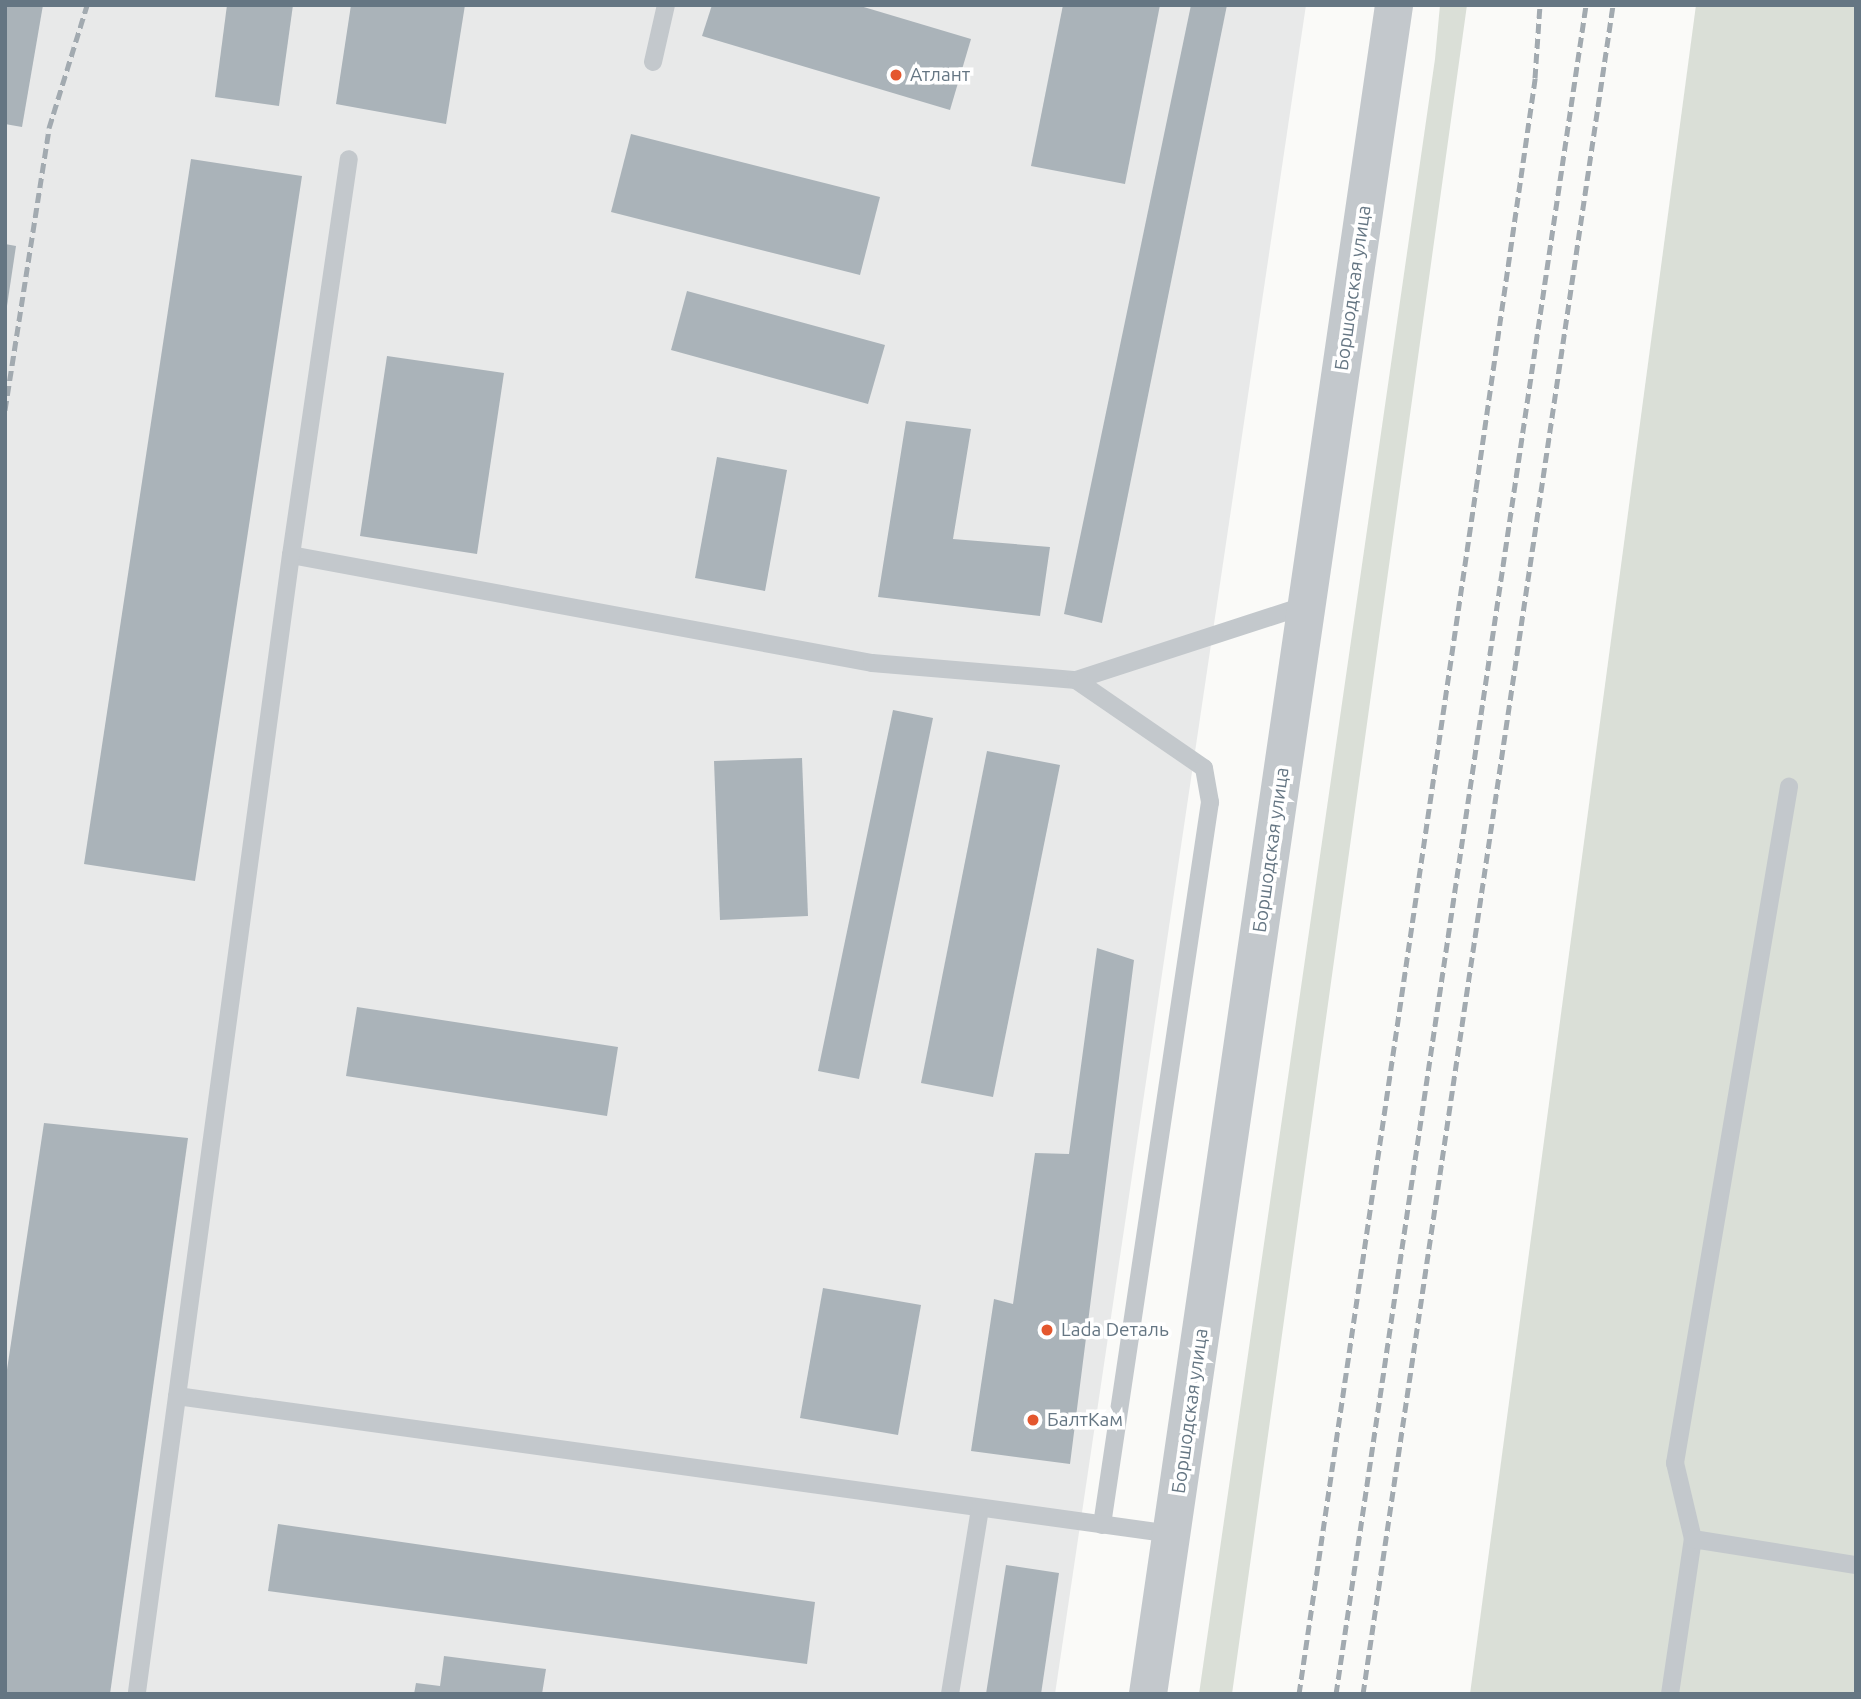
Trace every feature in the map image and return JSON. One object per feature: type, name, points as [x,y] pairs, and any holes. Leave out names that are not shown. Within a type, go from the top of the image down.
[{"type":"street","name":"Боршодская улица","points":[[1148,1694],[1394,5]]},
{"type":"lane","points":[[653,62],[666,5]]},
{"type":"lane","points":[[137,1692],[291,555],[349,159]]},
{"type":"lane","points":[[291,555],[872,663],[1076,680],[1307,605]]},
{"type":"lane","points":[[1076,680],[1204,768],[1210,802],[1102,1525]]},
{"type":"lane","points":[[1670,1694],[1693,1539],[1675,1463],[1789,787]]},
{"type":"lane","points":[[177,1396],[1172,1534]]},
{"type":"lane","points":[[950,1694],[980,1508]]},
{"type":"lane","points":[[1693,1539],[1856,1565]]},
{"type":"shaded area","points":[[5,5],[1306,5],[1055,1694],[5,1694]]},
{"type":"shaded area","points":[[1440,5],[1467,5],[1232,1694],[1199,1694],[1435,59]]},
{"type":"shaded area","points":[[1696,5],[1856,5],[1856,1694],[1470,1694]]},
{"type":"building","points":[[5,5],[43,5],[22,127],[5,124]]},
{"type":"building","points":[[227,5],[293,5],[279,106],[215,97]]},
{"type":"building","points":[[351,5],[465,5],[446,124],[336,104]]},
{"type":"building","name":"Атлант","points":[[712,5],[857,5],[971,39],[950,110],[702,36]]},
{"type":"building","points":[[1063,5],[1160,5],[1125,184],[1031,166]]},
{"type":"building","points":[[1191,5],[1227,5],[1102,623],[1064,614]]},
{"type":"building","points":[[631,134],[880,197],[860,275],[611,212]]},
{"type":"building","points":[[191,159],[302,176],[195,881],[84,864]]},
{"type":"building","points":[[5,244],[16,246],[7,306],[5,306]]},
{"type":"building","points":[[687,291],[885,345],[868,404],[671,350]]},
{"type":"building","points":[[387,356],[504,373],[477,554],[360,536]]},
{"type":"building","points":[[906,421],[971,429],[953,539],[1050,547],[1040,616],[878,597]]},
{"type":"building","points":[[717,457],[787,470],[765,591],[695,578]]},
{"type":"building","points":[[893,710],[933,718],[859,1079],[818,1071]]},
{"type":"building","points":[[987,751],[1060,765],[993,1097],[921,1083]]},
{"type":"building","points":[[802,758],[808,916],[720,920],[714,761]]},
{"type":"building","points":[[1097,948],[1134,960],[1070,1464],[971,1451],[994,1299],[1013,1304],[1035,1153],[1069,1154]]},
{"type":"building","points":[[357,1007],[618,1047],[607,1116],[346,1076]]},
{"type":"building","points":[[44,1123],[188,1138],[110,1694],[5,1694],[5,1383]]},
{"type":"building","points":[[823,1288],[921,1305],[898,1435],[800,1418]]},
{"type":"building","points":[[278,1524],[815,1602],[807,1664],[268,1591]]},
{"type":"building","points":[[1006,1565],[1059,1573],[1041,1694],[986,1694]]},
{"type":"building","points":[[444,1656],[546,1669],[542,1694],[414,1694],[416,1683],[440,1686]]},
{"type":"railway","points":[[5,410],[49,128],[87,5]]},
{"type":"railway","points":[[1299,1694],[1535,78],[1540,5]]},
{"type":"railway","points":[[1336,1694],[1586,5]]},
{"type":"railway","points":[[1363,1694],[1613,5]]},
{"type":"place","name":"Атлант","points":[[896,75]]},
{"type":"place","name":"Lada Dеталь","points":[[1047,1330]]},
{"type":"place","name":"БалтКам","points":[[1033,1420]]}]
